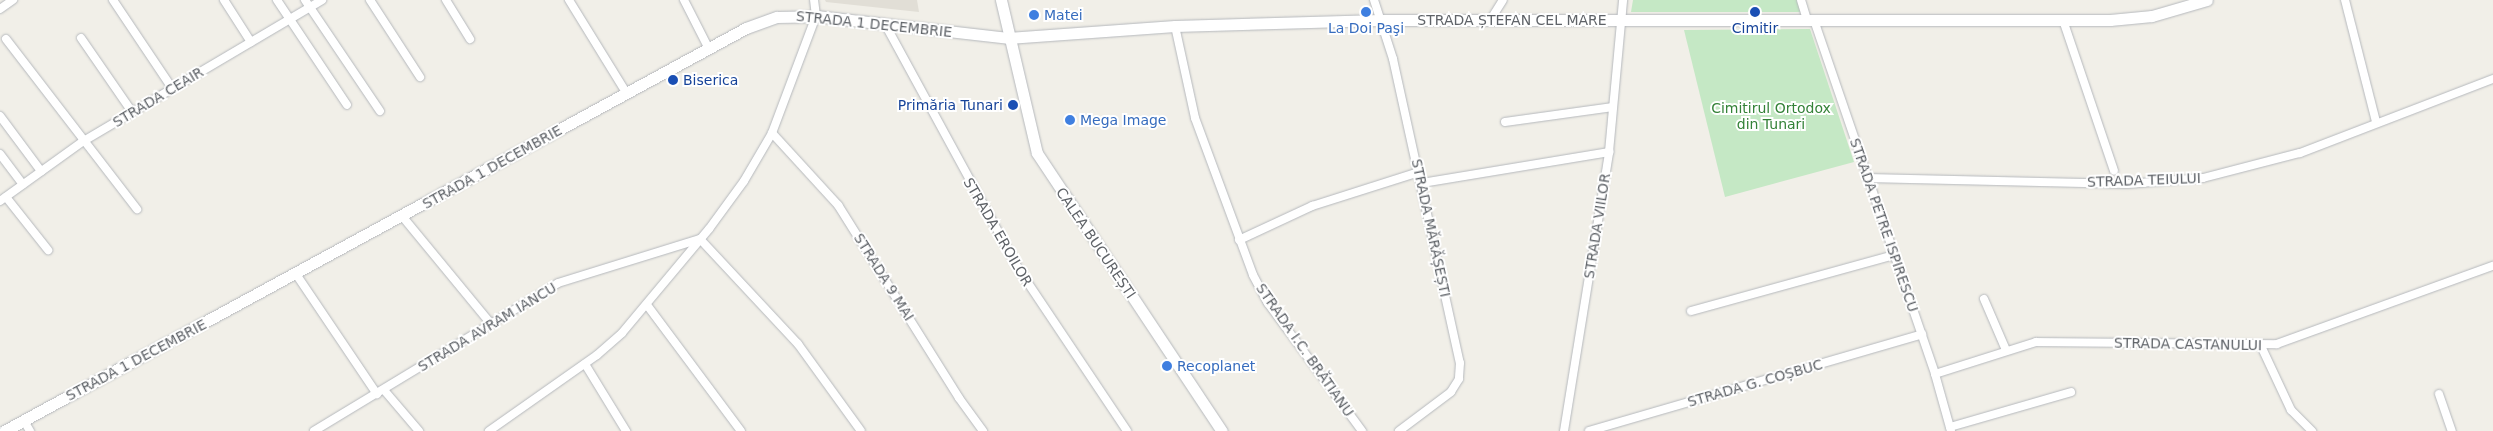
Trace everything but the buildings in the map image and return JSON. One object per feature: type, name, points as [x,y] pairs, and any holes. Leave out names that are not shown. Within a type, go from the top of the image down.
[{"type":"main road","name":"STRADA ȘTEFAN CEL MARE","points":[[1008,38],[1175,26],[1380,20],[2063,20],[2136,18],[2207,0]]},
{"type":"main road","name":"CALEA BUCUREȘTI","points":[[1003,1],[1008,38],[1032,138],[1041,160],[1222,431]]},
{"type":"main road","name":"STRADA 1 DECEMBRIE","points":[[4,431],[762,21],[778,17],[816,16],[1008,38]]},
{"type":"street","points":[[0,9],[13,0]]},
{"type":"street","points":[[113,0],[172,88]]},
{"type":"street","points":[[224,0],[251,42]]},
{"type":"street","points":[[277,0],[347,106]]},
{"type":"street","name":"STRADA CEAIR","points":[[3,199],[82,142],[289,19],[308,4],[322,0]]},
{"type":"street","points":[[370,0],[420,77]]},
{"type":"street","points":[[446,0],[470,40]]},
{"type":"street","points":[[569,0],[627,94]]},
{"type":"street","points":[[684,0],[709,49]]},
{"type":"street","points":[[489,431],[585,364],[622,333],[700,239],[744,181],[772,132],[816,16],[814,0]]},
{"type":"street","name":"STRADA MĂRĂȘEȘTI","points":[[1374,0],[1393,59],[1422,183],[1460,373],[1456,385],[1445,397],[1399,431]]},
{"type":"street","points":[[1491,19],[1503,0]]},
{"type":"street","name":"STRADA VIILOR","points":[[1564,431],[1609,152],[1623,0]]},
{"type":"street","name":"STRADA PETRE ISPIRESCU","points":[[1801,0],[1811,20],[1922,334],[1950,430]]},
{"type":"street","points":[[2345,0],[2376,122]]},
{"type":"street","points":[[308,4],[380,111]]},
{"type":"street","points":[[2063,20],[2114,171]]},
{"type":"street","name":"STRADA EROILOR","points":[[884,24],[1018,268],[1127,431]]},
{"type":"street","name":"STRADA I.C. BRĂTIANU","points":[[1175,26],[1195,118],[1239,240],[1268,303],[1362,431]]},
{"type":"street","points":[[81,38],[132,112]]},
{"type":"street","points":[[6,39],[82,142],[92,149],[137,209]]},
{"type":"street","name":"STRADA TEIULUI","points":[[1867,178],[2127,184],[2174,182],[2247,169],[2300,152],[2493,79]]},
{"type":"street","points":[[1505,122],[1612,107]]},
{"type":"street","points":[[0,116],[41,170]]},
{"type":"street","name":"STRADA 9 MAI","points":[[772,132],[838,204],[959,398],[983,431]]},
{"type":"street","points":[[1422,183],[1609,152]]},
{"type":"street","points":[[0,154],[23,184]]},
{"type":"street","points":[[1239,240],[1312,206],[1419,172]]},
{"type":"street","points":[[3,199],[48,250]]},
{"type":"street","points":[[402,216],[491,324]]},
{"type":"street","points":[[700,239],[798,344],[860,431]]},
{"type":"street","name":"STRADA AVRAM IANCU","points":[[314,431],[558,283],[700,239]]},
{"type":"street","points":[[1691,312],[1894,255]]},
{"type":"street","name":"STRADA CASTANULUI","points":[[1935,374],[2036,342],[2261,346],[2297,339],[2493,266]]},
{"type":"street","points":[[296,274],[380,392],[419,431]]},
{"type":"street","points":[[1984,299],[2006,350]]},
{"type":"street","points":[[647,304],[741,431]]},
{"type":"street","name":"STRADA G. COȘBUC","points":[[1589,431],[1922,334]]},
{"type":"street","points":[[2261,346],[2291,410],[2312,431]]},
{"type":"street","points":[[585,364],[626,431]]},
{"type":"street","points":[[1950,430],[2071,392]]},
{"type":"street","points":[[2439,394],[2452,431]]},
{"type":"street","points":[[24,421],[30,431]]},
{"type":"shaded area","points":[[825,0],[917,0],[919,12],[826,2]]},
{"type":"green space","points":[[1633,0],[1798,0],[1802,12],[1631,12]]},
{"type":"green space","name":"Cimitirul Ortodox din Tunari","points":[[1810,29],[1854,162],[1725,197],[1684,30]]},
{"type":"place","name":"La Doi Paşi","points":[[1366,12]]},
{"type":"place","name":"Cimitir","points":[[1755,12]]},
{"type":"place","name":"Matei","points":[[1034,15]]},
{"type":"place","name":"Biserica","points":[[673,80]]},
{"type":"place","name":"Primăria Tunari","points":[[1013,105]]},
{"type":"place","name":"Mega Image","points":[[1070,120]]},
{"type":"place","name":"Recoplanet","points":[[1167,366]]}]
